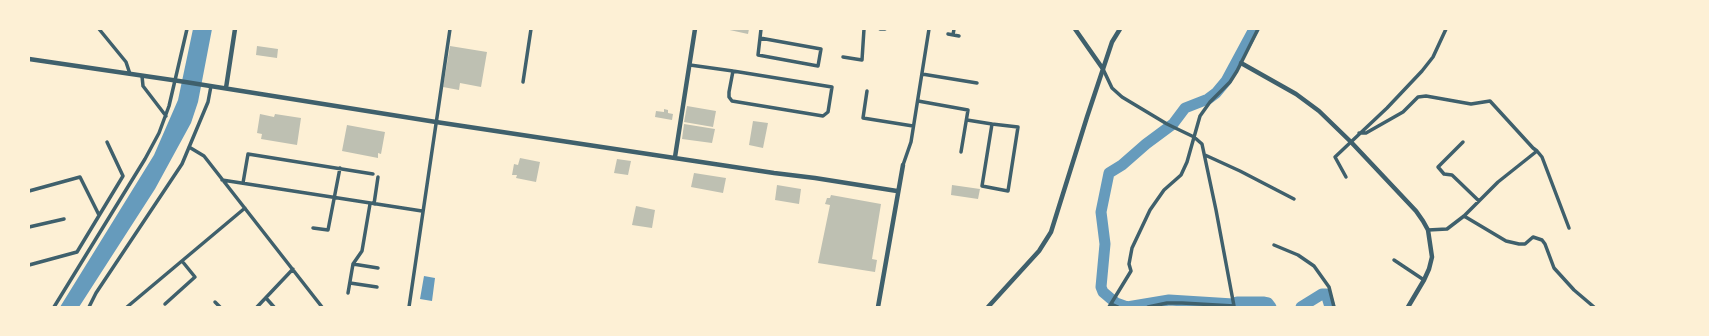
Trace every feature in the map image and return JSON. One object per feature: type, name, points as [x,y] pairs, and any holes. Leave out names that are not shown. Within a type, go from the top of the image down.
[{"type":"street","points":[[99,29],[126,62],[130,74]]},
{"type":"street","points":[[54,307],[149,153],[166,116],[177,80],[187,29]]},
{"type":"street","points":[[226,88],[235,29]]},
{"type":"street","points":[[409,307],[450,29]]},
{"type":"street","points":[[523,82],[530,29]]},
{"type":"street","points":[[675,157],[695,29]]},
{"type":"street","points":[[760,38],[821,49],[818,66],[758,55],[761,29]]},
{"type":"street","points":[[843,57],[862,60],[864,29]]},
{"type":"street","points":[[880,29],[885,29]]},
{"type":"street","points":[[878,307],[897,191],[903,165],[911,142],[929,29]]},
{"type":"street","points":[[953,35],[954,29]]},
{"type":"street","points":[[1075,29],[1104,69],[1112,88],[1122,97],[1167,124],[1194,137],[1202,144],[1205,155],[1234,306],[1168,303],[1148,307]]},
{"type":"street","points":[[988,307],[1039,252],[1051,232],[1112,42],[1120,29]]},
{"type":"street","points":[[1118,307],[1112,303],[1131,271],[1129,264],[1132,248],[1141,226],[1164,190],[1181,175],[1187,162],[1200,116],[1210,102],[1230,82],[1258,29]]},
{"type":"street","points":[[1346,177],[1335,157],[1387,108],[1422,71],[1433,57],[1446,29]]},
{"type":"street","points":[[948,34],[959,36]]},
{"type":"street","points":[[29,59],[177,80],[436,122],[897,191]]},
{"type":"street","points":[[1241,63],[1296,94],[1319,111],[1351,142],[1416,211],[1428,230],[1432,245],[1432,257],[1424,280],[1408,307]]},
{"type":"street","points":[[690,65],[733,71],[832,87],[828,112],[823,116],[732,101],[729,97],[729,92],[733,71]]},
{"type":"street","points":[[922,74],[977,83]]},
{"type":"street","points":[[142,76],[143,86],[166,116]]},
{"type":"street","points":[[89,307],[96,293],[182,164],[208,102],[210,86]]},
{"type":"street","points":[[867,91],[862,118],[913,126]]},
{"type":"street","points":[[1359,133],[1366,133],[1403,112],[1418,96],[1471,104],[1490,101],[1532,148],[1537,150],[1542,157],[1569,228]]},
{"type":"street","points":[[918,101],[968,110],[961,152]]},
{"type":"street","points":[[967,120],[1018,128],[1008,191],[982,186],[992,124]]},
{"type":"street","points":[[29,265],[77,252],[123,176],[107,142]]},
{"type":"street","points":[[1463,142],[1438,167],[1444,174],[1452,175],[1479,201]]},
{"type":"street","points":[[189,147],[204,156],[221,180],[245,208],[322,307]]},
{"type":"street","points":[[1428,230],[1447,229],[1464,216],[1498,182],[1537,150]]},
{"type":"street","points":[[243,183],[248,154],[373,174]]},
{"type":"street","points":[[1205,155],[1294,199]]},
{"type":"street","points":[[313,228],[328,230],[340,168]]},
{"type":"street","points":[[348,294],[353,264],[362,251],[378,177]]},
{"type":"street","points":[[29,191],[80,178],[99,215]]},
{"type":"street","points":[[221,180],[422,211]]},
{"type":"street","points":[[128,307],[245,208]]},
{"type":"street","points":[[1464,216],[1506,241],[1525,244],[1533,237],[1542,240],[1554,268],[1574,290],[1594,307]]},
{"type":"street","points":[[29,227],[64,218]]},
{"type":"street","points":[[1274,245],[1298,255],[1314,266],[1329,287],[1334,307]]},
{"type":"street","points":[[1394,260],[1424,280]]},
{"type":"street","points":[[165,304],[195,277],[182,261]]},
{"type":"street","points":[[353,264],[378,268]]},
{"type":"street","points":[[257,307],[293,269]]},
{"type":"street","points":[[350,283],[377,287]]},
{"type":"street","points":[[266,298],[274,307]]},
{"type":"street","points":[[215,302],[220,307]]},
{"type":"water","points":[[193,29],[212,29],[198,102],[191,123],[155,189],[79,307],[60,307],[154,155],[178,100]]},
{"type":"water","points":[[424,276],[435,278],[432,301],[420,299]]},
{"type":"building","points":[[725,29],[749,29],[748,34]]},
{"type":"building","points":[[257,46],[278,49],[277,58],[256,55]]},
{"type":"building","points":[[450,46],[487,52],[481,87],[460,83],[459,90],[443,87]]},
{"type":"building","points":[[687,106],[716,111],[713,127],[684,122]]},
{"type":"building","points":[[664,109],[668,110],[668,113],[673,114],[672,120],[655,117],[656,111],[664,112]]},
{"type":"building","points":[[260,114],[274,117],[275,114],[301,118],[297,145],[261,139],[262,134],[257,133]]},
{"type":"building","points":[[753,121],[768,123],[763,148],[749,145]]},
{"type":"building","points":[[684,124],[715,129],[712,143],[682,139]]},
{"type":"building","points":[[347,125],[385,132],[381,154],[378,153],[378,158],[342,151]]},
{"type":"building","points":[[520,158],[540,162],[536,182],[516,178],[517,175],[512,175],[514,164],[518,165]]},
{"type":"building","points":[[617,159],[631,161],[628,175],[614,173]]},
{"type":"building","points":[[694,173],[726,178],[723,193],[691,187]]},
{"type":"building","points":[[777,185],[801,189],[799,204],[775,200]]},
{"type":"building","points":[[952,185],[980,189],[978,199],[951,195]]},
{"type":"building","points":[[831,195],[881,204],[872,259],[877,260],[875,272],[818,263],[830,205],[825,204],[827,198],[830,198]]},
{"type":"building","points":[[636,206],[655,210],[652,228],[632,225]]},
{"type":"waterway","points":[[1254,29],[1226,81],[1216,93],[1208,99],[1185,108],[1173,124],[1146,144],[1122,165],[1109,173],[1101,212],[1105,244],[1101,287],[1103,292],[1116,303],[1127,307],[1169,300],[1233,304],[1237,302],[1263,302],[1268,303],[1271,307]]},
{"type":"waterway","points":[[1301,307],[1322,294],[1326,294],[1330,307]]}]
